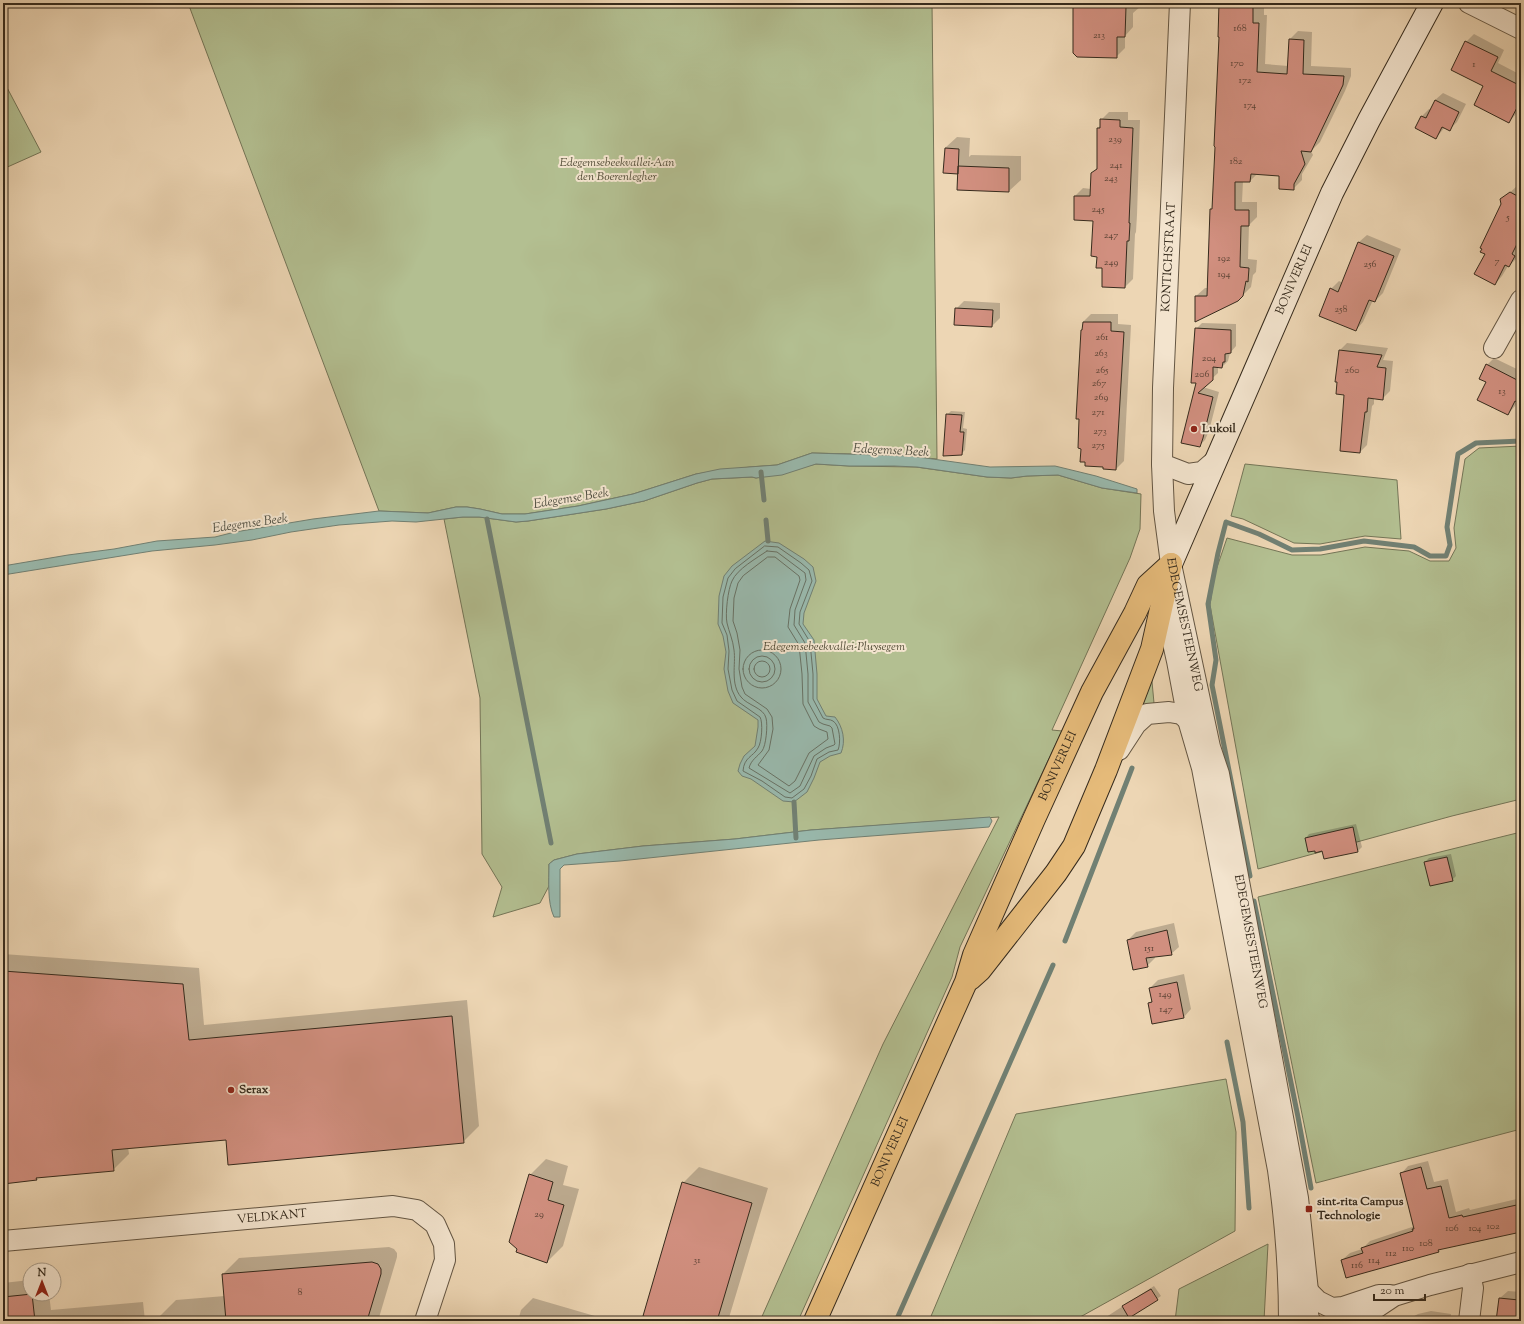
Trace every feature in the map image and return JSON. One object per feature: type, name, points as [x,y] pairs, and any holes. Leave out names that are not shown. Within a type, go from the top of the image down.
[{"type":"highway","name":"BONIVERLEI","points":[[815,1321],[966,982],[974,955],[1092,692],[1135,613],[1148,585],[1172,564]]},
{"type":"highway","name":"BONIVERLEI","points":[[966,982],[980,970],[1056,872],[1074,846],[1106,770],[1152,649],[1172,564]]},
{"type":"main road","name":"BONIVERLEI","points":[[1172,564],[1332,193],[1369,120],[1432,3]]},
{"type":"street","name":"KONTICHSTRAAT","points":[[1172,564],[1164,512],[1162,464],[1164,380],[1180,3]]},
{"type":"street","points":[[1469,3],[1521,29]]},
{"type":"street","points":[[1494,348],[1521,300]]},
{"type":"street","points":[[1162,464],[1188,474],[1202,472],[1217,459]]},
{"type":"street","name":"KONTICHSTRAAT","points":[[1148,585],[1158,557],[1164,512]]},
{"type":"street","name":"EDEGEMSESTEENWEG","points":[[1172,564],[1169,625],[1188,720],[1203,776],[1276,1162],[1293,1227],[1299,1293],[1310,1321]]},
{"type":"street","name":"EDEGEMSESTEENWEG","points":[[1172,564],[1210,747],[1219,774],[1298,1198],[1293,1227]]},
{"type":"street","name":"BONIVERLEI","points":[[1106,770],[1136,724],[1147,714],[1169,712],[1181,714],[1188,720]]},
{"type":"street","name":"VELDKANT","points":[[3,1241],[393,1206],[417,1210],[435,1224],[444,1244],[445,1260],[425,1321]]},
{"type":"street","points":[[1353,1321],[1364,1316],[1394,1296],[1470,1274],[1521,1262]]},
{"type":"street","points":[[1469,1321],[1473,1288],[1470,1274]]},
{"type":"street","points":[[1299,1293],[1332,1308],[1343,1307],[1379,1295],[1394,1296]]},
{"type":"street","name":"EDEGEMSESTEENWEG","points":[[1289,1321],[1299,1293]]},
{"type":"street","name":"EDEGEMSESTEENWEG","points":[[1299,1293],[1294,1309],[1304,1321]]},
{"type":"green space","name":"Edegemsebeekvallei-Aan den Boerenlegher","points":[[188,3],[932,3],[937,459],[895,455],[812,453],[777,465],[696,474],[633,494],[578,506],[525,514],[502,514],[467,507],[456,507],[428,513],[379,511]]},
{"type":"green space","points":[[3,80],[41,152],[3,169]]},
{"type":"green space","points":[[1521,446],[1521,799],[1452,816],[1258,869],[1210,605],[1214,576],[1227,538],[1292,555],[1321,555],[1365,547],[1409,551],[1430,561],[1449,561],[1456,548],[1454,528],[1465,459],[1479,448]]},
{"type":"green space","name":"Edegemsebeekvallei-Pluysegem","points":[[816,464],[916,467],[987,477],[1011,478],[1058,475],[1102,488],[1141,494],[1140,529],[1130,558],[1052,730],[1062,731],[960,947],[952,977],[798,1321],[760,1321],[883,1044],[999,817],[811,830],[735,839],[643,846],[577,854],[554,860],[549,864],[549,886],[540,903],[493,917],[502,887],[482,854],[480,698],[444,519],[479,517],[516,522],[528,521],[606,509],[644,501],[712,479],[756,478]]},
{"type":"green space","points":[[1245,464],[1397,480],[1401,539],[1365,536],[1320,544],[1294,543],[1243,519],[1231,516]]},
{"type":"green space","points":[[1151,671],[1154,703],[1143,707],[1139,699]]},
{"type":"green space","points":[[1521,832],[1521,1129],[1316,1183],[1258,897]]},
{"type":"green space","points":[[1226,1079],[1236,1132],[1235,1231],[1073,1321],[929,1321],[1016,1114]]},
{"type":"green space","points":[[1268,1244],[1264,1321],[1175,1321],[1179,1289]]},
{"type":"water","points":[[812,453],[911,456],[990,467],[1055,466],[1096,476],[1137,489],[1137,493],[1102,488],[1058,475],[1011,478],[987,477],[917,467],[816,464],[782,475],[756,478],[712,479],[644,501],[606,509],[528,521],[516,522],[479,517],[463,517],[416,522],[392,521],[339,525],[291,532],[252,540],[152,551],[3,575],[3,566],[157,541],[215,537],[235,532],[313,519],[379,511],[428,513],[456,507],[467,507],[502,514],[525,514],[578,506],[633,494],[696,474],[720,469],[777,465]]},
{"type":"water","points":[[765,541],[779,543],[804,559],[813,567],[816,581],[804,613],[803,624],[814,640],[817,674],[817,699],[826,716],[835,717],[838,721],[843,734],[843,748],[841,753],[830,756],[820,762],[807,792],[794,802],[783,801],[751,779],[742,776],[738,771],[744,756],[755,746],[758,720],[733,703],[728,691],[724,669],[726,652],[723,636],[718,624],[719,596],[724,576],[732,566]]},
{"type":"water","points":[[990,817],[992,821],[989,827],[819,840],[620,861],[564,865],[560,869],[560,917],[554,917],[550,905],[549,864],[554,860],[577,854],[643,846],[735,839],[811,830]]},
{"type":"building","points":[[1219,3],[1253,3],[1253,23],[1259,23],[1257,72],[1287,74],[1289,39],[1304,40],[1303,74],[1344,76],[1343,85],[1311,152],[1301,151],[1305,164],[1294,184],[1294,190],[1279,189],[1279,176],[1251,174],[1250,182],[1235,182],[1235,210],[1249,210],[1249,226],[1241,226],[1240,267],[1249,268],[1248,282],[1246,281],[1243,296],[1238,301],[1195,322],[1195,296],[1207,296],[1210,209],[1212,209],[1215,147]]},
{"type":"building","points":[[1073,5],[1126,7],[1125,37],[1117,37],[1117,58],[1077,57],[1073,53]]},
{"type":"building","points":[[1465,41],[1498,57],[1491,71],[1521,86],[1521,100],[1509,123],[1474,105],[1483,86],[1451,70]]},
{"type":"building","points":[[1435,100],[1459,112],[1450,131],[1442,127],[1436,139],[1415,128],[1421,116],[1426,118]]},
{"type":"building","points":[[1100,119],[1120,120],[1120,127],[1133,128],[1130,223],[1129,241],[1127,241],[1125,288],[1102,287],[1102,268],[1096,268],[1097,257],[1091,256],[1093,221],[1074,220],[1074,196],[1090,196],[1091,173],[1097,169],[1097,128],[1100,128]]},
{"type":"building","points":[[945,148],[959,149],[958,174],[943,173]]},
{"type":"building","points":[[958,166],[1009,168],[1009,192],[957,190]]},
{"type":"building","points":[[1510,192],[1521,198],[1521,236],[1512,254],[1515,256],[1509,267],[1505,265],[1495,285],[1474,274],[1485,254],[1480,252],[1482,249],[1480,248],[1501,204],[1500,199]]},
{"type":"building","points":[[1358,242],[1394,256],[1375,302],[1369,300],[1356,331],[1319,316],[1330,288],[1338,292]]},
{"type":"building","points":[[955,308],[993,310],[992,327],[954,325]]},
{"type":"building","points":[[1083,322],[1111,322],[1111,331],[1124,332],[1116,470],[1103,469],[1103,467],[1085,466],[1085,462],[1080,462],[1081,449],[1078,448],[1079,419],[1076,419],[1081,330]]},
{"type":"building","points":[[1195,328],[1231,330],[1231,353],[1225,354],[1225,362],[1223,362],[1222,368],[1213,367],[1213,380],[1198,393],[1213,397],[1200,447],[1181,443],[1196,383],[1191,383]]},
{"type":"building","points":[[1339,350],[1382,355],[1377,367],[1386,368],[1383,400],[1368,398],[1360,453],[1340,451],[1344,395],[1336,394],[1337,382],[1335,382]]},
{"type":"building","points":[[1486,364],[1521,382],[1521,404],[1515,401],[1508,415],[1477,400],[1486,382],[1479,379]]},
{"type":"building","points":[[946,414],[962,415],[960,432],[964,432],[962,455],[943,456]]},
{"type":"building","points":[[1353,827],[1358,852],[1324,859],[1322,851],[1315,853],[1315,851],[1308,852],[1305,838]]},
{"type":"building","points":[[1447,857],[1453,881],[1430,886],[1424,862]]},
{"type":"building","points":[[1167,930],[1172,955],[1146,958],[1148,967],[1133,970],[1127,940]]},
{"type":"building","name":"Serax","points":[[3,971],[183,984],[189,1040],[452,1016],[464,1143],[228,1165],[226,1140],[112,1150],[114,1171],[36,1178],[37,1180],[3,1184]]},
{"type":"building","points":[[1177,982],[1184,1018],[1152,1024],[1148,1003],[1152,1002],[1149,988]]},
{"type":"building","points":[[1421,1167],[1427,1189],[1441,1186],[1449,1218],[1462,1215],[1463,1217],[1521,1204],[1521,1232],[1438,1250],[1439,1252],[1346,1278],[1341,1260],[1363,1253],[1361,1248],[1413,1231],[1412,1229],[1414,1229],[1400,1173]]},
{"type":"building","points":[[529,1174],[553,1182],[548,1200],[564,1205],[547,1263],[516,1252],[517,1249],[509,1242]]},
{"type":"building","points":[[682,1182],[752,1203],[717,1321],[660,1321],[643,1316]]},
{"type":"building","points":[[372,1262],[378,1264],[381,1269],[381,1274],[367,1321],[226,1321],[222,1274]]},
{"type":"building","points":[[1151,1289],[1158,1300],[1129,1318],[1122,1306]]},
{"type":"building","points":[[22,1295],[22,1302],[33,1302],[35,1321],[3,1321],[3,1297]]},
{"type":"building","points":[[1499,1298],[1519,1300],[1516,1321],[1496,1321]]},
{"type":"waterway","name":"Edegemse Beek","points":[[1250,876],[1212,685],[1216,660],[1208,604],[1226,522],[1259,534],[1292,550],[1320,549],[1364,541],[1414,547],[1430,556],[1446,556],[1450,545],[1447,527],[1458,454],[1476,443],[1521,441]]},
{"type":"waterway","points":[[761,472],[764,500]]},
{"type":"waterway","points":[[487,519],[551,843]]},
{"type":"waterway","points":[[766,520],[768,541]]},
{"type":"waterway","points":[[1065,941],[1132,768]]},
{"type":"waterway","points":[[794,802],[796,838]]},
{"type":"waterway","points":[[1254,901],[1311,1188]]},
{"type":"waterway","points":[[896,1321],[1053,965]]},
{"type":"waterway","points":[[1227,1042],[1243,1122],[1249,1208]]},
{"type":"place","name":"Lukoil","points":[[1194,429]]},
{"type":"place","name":"Serax","points":[[231,1090]]},
{"type":"place","name":"sint-rita Campus Technologie","points":[[1309,1209]]}]
